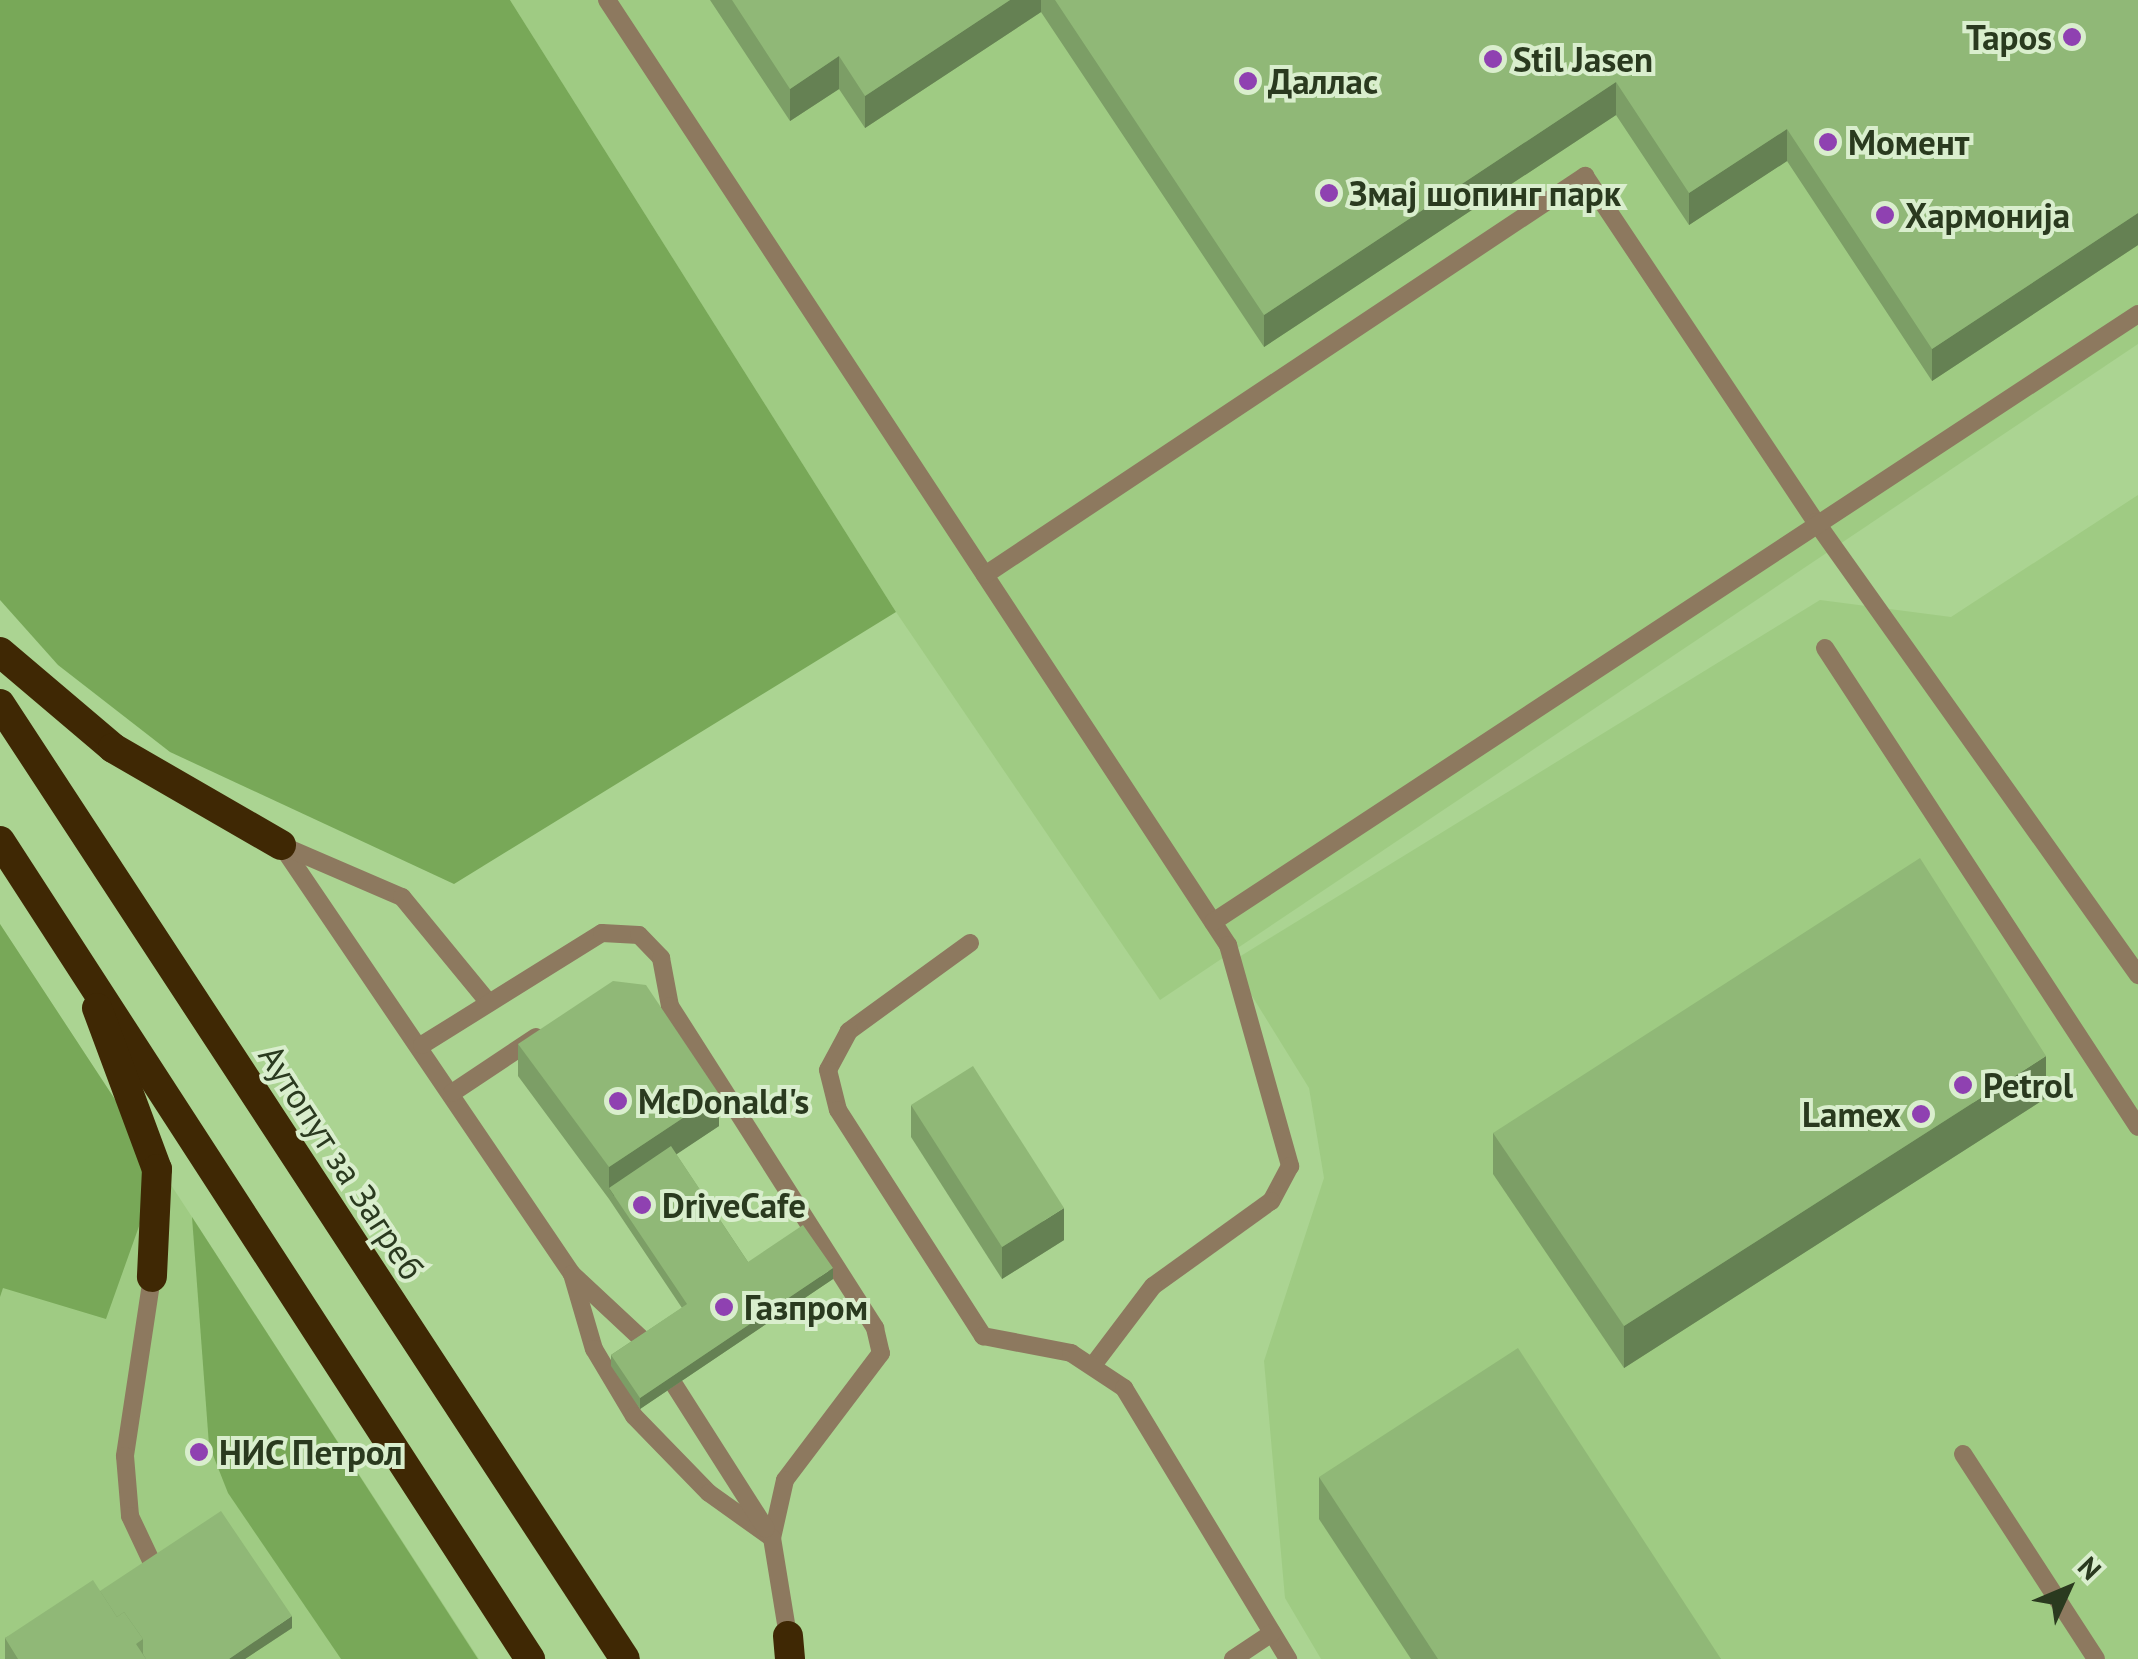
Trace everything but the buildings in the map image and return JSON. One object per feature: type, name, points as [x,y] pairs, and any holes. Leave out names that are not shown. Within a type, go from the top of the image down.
[{"type":"highway","points":[[0,652],[114,748],[281,845]]},
{"type":"highway","name":"Аутопут за Загреб","points":[[0,704],[624,1659]]},
{"type":"highway","points":[[0,840],[530,1659]]},
{"type":"highway","points":[[84,968],[158,1169],[152,1277]]},
{"type":"lane","points":[[607,0],[1228,945],[1290,1166],[1271,1201],[1153,1286],[1094,1364]]},
{"type":"lane","points":[[985,575],[1585,176],[1816,522],[2138,974]]},
{"type":"lane","points":[[1213,922],[1816,522],[2138,314]]},
{"type":"lane","points":[[1825,648],[2138,1126]]},
{"type":"lane","points":[[281,845],[402,897],[489,1003]]},
{"type":"lane","points":[[281,845],[422,1045],[572,1274],[646,1342]]},
{"type":"lane","points":[[422,1045],[584,940],[619,932],[640,935],[661,958],[670,1006]]},
{"type":"lane","points":[[970,942],[848,1032],[829,1086],[972,1325],[990,1338],[1094,1364],[1148,1421],[1288,1659]]},
{"type":"lane","points":[[645,987],[670,1006],[875,1328],[880,1354],[875,1372],[802,1450],[772,1538]]},
{"type":"lane","points":[[452,1093],[551,1027]]},
{"type":"lane","points":[[572,1274],[594,1349],[634,1416],[709,1493],[772,1538]]},
{"type":"lane","points":[[152,1277],[125,1456],[130,1516],[154,1566]]},
{"type":"lane","points":[[675,1386],[772,1538],[789,1648]]},
{"type":"lane","points":[[1963,1454],[2096,1659]]},
{"type":"lane","points":[[1234,1659],[1272,1634]]},
{"type":"shaded area","points":[[0,0],[510,0],[896,612],[454,884],[170,752],[58,665],[0,600]]},
{"type":"shaded area","name":"Змај шопинг парк","points":[[510,0],[2138,0],[2138,344],[1160,1000],[896,612]]},
{"type":"shaded area","points":[[2138,495],[2138,1659],[1321,1659],[1285,1598],[1264,1361],[1324,1178],[1309,1088],[1231,962],[1820,600],[1951,617]]},
{"type":"shaded area","name":"НИС Петрол","points":[[0,924],[192,1217],[479,1659],[0,1659]]},
{"type":"shaded area","points":[[0,924],[137,1133],[148,1201],[106,1319],[3,1288],[0,1297]]},
{"type":"shaded area","points":[[192,1217],[478,1659],[341,1659],[228,1493],[209,1445]]},
{"type":"place","name":"Tapos","points":[[2072,37]]},
{"type":"place","name":"Stil Jasen","points":[[1493,59]]},
{"type":"place","name":"Даллас","points":[[1248,81]]},
{"type":"place","name":"Момент","points":[[1828,142]]},
{"type":"place","name":"Змај шопинг парк","points":[[1329,193]]},
{"type":"place","name":"Хармонија","points":[[1885,215]]},
{"type":"place","name":"Petrol","points":[[1963,1085]]},
{"type":"place","name":"McDonald's","points":[[618,1101]]},
{"type":"place","name":"Lamex","points":[[1921,1114]]},
{"type":"place","name":"DriveCafe","points":[[642,1205]]},
{"type":"place","name":"Газпром","points":[[724,1307]]},
{"type":"place","name":"НИС Петрол","points":[[199,1452]]}]
